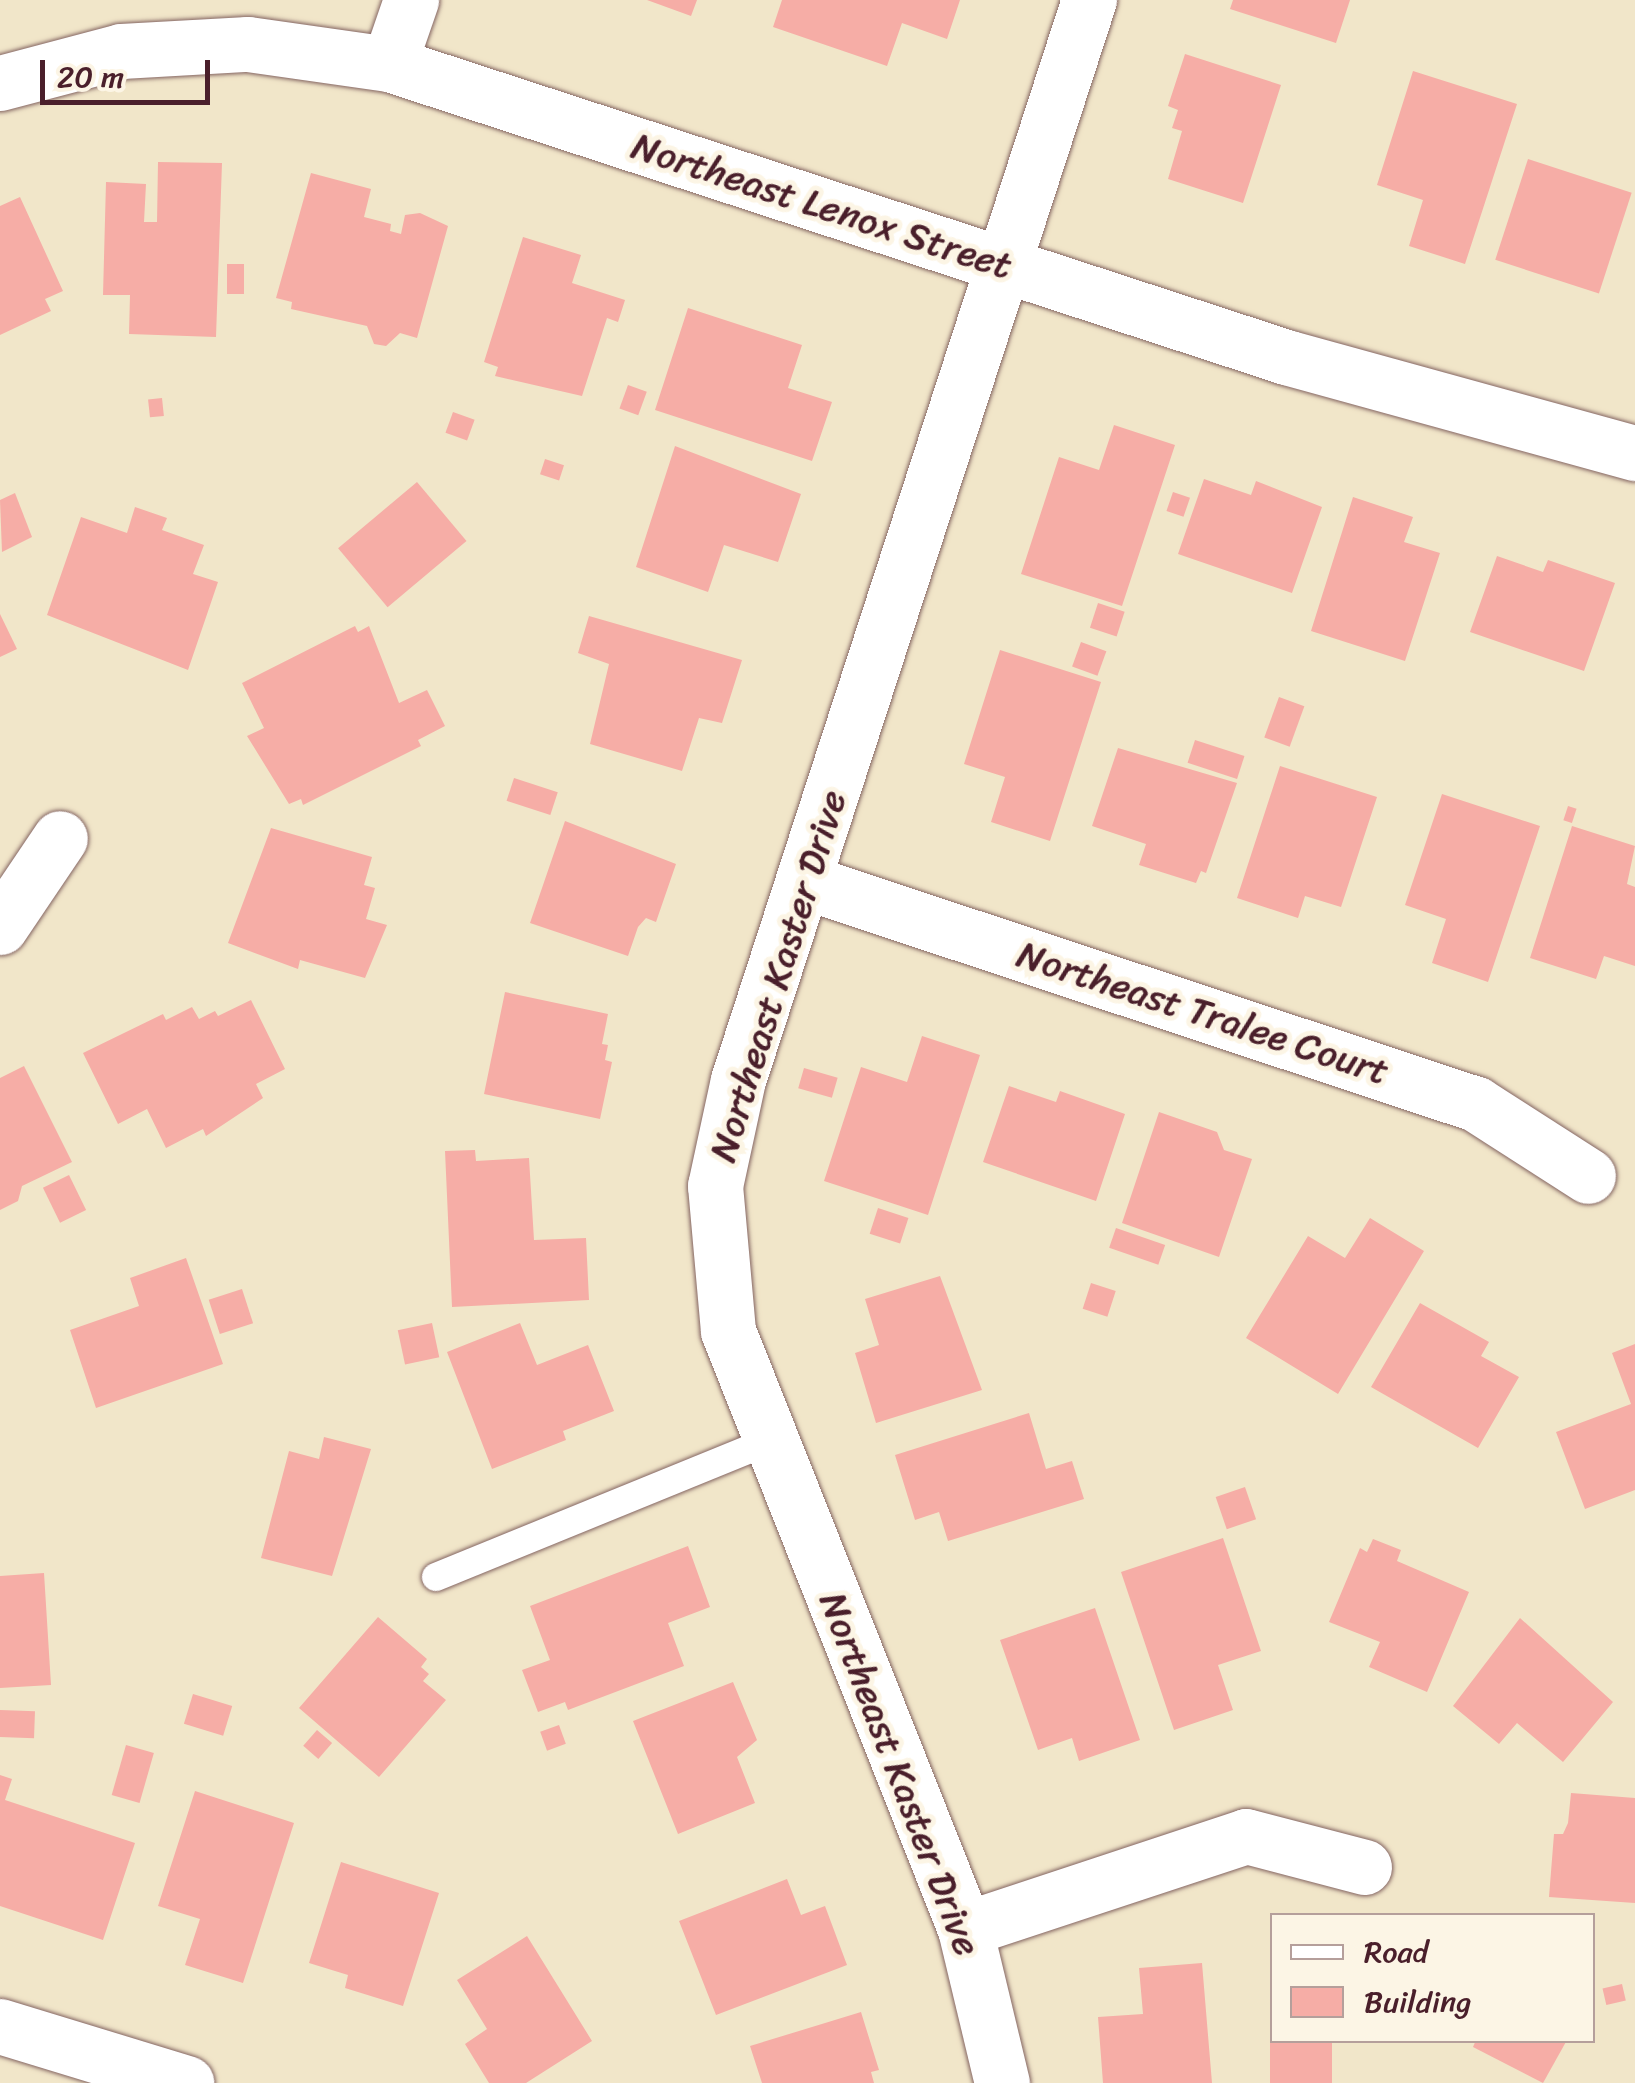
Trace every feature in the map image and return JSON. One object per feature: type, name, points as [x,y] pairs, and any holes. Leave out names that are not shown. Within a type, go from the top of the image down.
[{"type":"street","points":[[389,64],[411,0]]},
{"type":"street","name":"Northeast Kaster Drive","points":[[1002,2083],[966,1929],[728,1331],[716,1186],[738,1080],[1089,0]]},
{"type":"street","name":"Northeast Lenox Street","points":[[0,83],[122,50],[230,45],[389,64],[1286,357],[1635,453]]},
{"type":"street","points":[[0,928],[60,838]]},
{"type":"street","name":"Northeast Tralee Court","points":[[803,881],[1476,1104],[1588,1176]]},
{"type":"street","points":[[966,1929],[1246,1836],[1364,1866]]},
{"type":"street","points":[[0,2026],[187,2083]]},
{"type":"lane","points":[[436,1577],[772,1440]]},
{"type":"building","points":[[647,0],[697,0],[691,16]]},
{"type":"building","points":[[782,0],[960,0],[947,39],[902,23],[887,66],[773,27]]},
{"type":"building","points":[[1233,0],[1350,0],[1336,43],[1230,9]]},
{"type":"building","points":[[1185,54],[1281,85],[1243,203],[1168,179],[1182,131],[1172,128],[1178,110],[1168,106]]},
{"type":"building","points":[[1413,71],[1517,104],[1465,264],[1409,246],[1423,200],[1377,185]]},
{"type":"building","points":[[1528,159],[1632,193],[1599,293],[1495,260]]},
{"type":"building","points":[[158,162],[222,163],[216,337],[129,334],[130,295],[103,295],[106,182],[146,184],[144,222],[157,222]]},
{"type":"building","points":[[311,173],[371,189],[364,217],[391,224],[390,231],[401,234],[405,215],[420,213],[448,226],[417,338],[400,333],[386,346],[374,344],[367,326],[291,309],[292,302],[276,298]]},
{"type":"building","points":[[20,197],[63,291],[45,299],[51,311],[0,335],[0,206]]},
{"type":"building","points":[[523,237],[581,255],[572,283],[625,300],[618,322],[607,318],[582,396],[495,376],[498,367],[484,362]]},
{"type":"building","points":[[227,264],[244,264],[244,294],[227,294]]},
{"type":"building","points":[[688,308],[802,345],[788,388],[832,402],[812,461],[655,410]]},
{"type":"building","points":[[628,385],[647,392],[638,415],[619,408]]},
{"type":"building","points":[[162,398],[164,416],[150,417],[148,399]]},
{"type":"building","points":[[453,412],[475,420],[467,441],[445,433]]},
{"type":"building","points":[[1114,425],[1175,445],[1122,606],[1021,574],[1059,457],[1099,470]]},
{"type":"building","points":[[675,446],[801,494],[778,562],[724,545],[708,592],[636,567]]},
{"type":"building","points":[[545,459],[564,465],[559,480],[540,474]]},
{"type":"building","points":[[1204,479],[1251,495],[1256,481],[1322,507],[1292,593],[1178,554]]},
{"type":"building","points":[[417,482],[466,541],[388,607],[338,548]]},
{"type":"building","points":[[1173,492],[1190,498],[1184,517],[1166,511]]},
{"type":"building","points":[[15,493],[32,537],[2,552],[0,500]]},
{"type":"building","points":[[1353,497],[1413,517],[1404,542],[1440,553],[1405,661],[1311,631]]},
{"type":"building","points":[[135,507],[167,518],[162,530],[204,545],[193,574],[218,582],[188,670],[47,615],[81,517],[127,533]]},
{"type":"building","points":[[1497,556],[1543,572],[1548,560],[1615,583],[1584,671],[1470,632]]},
{"type":"building","points":[[1098,603],[1125,612],[1117,636],[1090,628]]},
{"type":"building","points":[[0,614],[17,649],[0,657]]},
{"type":"building","points":[[589,616],[742,660],[722,723],[699,718],[682,771],[590,744],[609,664],[578,653]]},
{"type":"building","points":[[355,626],[358,632],[369,626],[399,703],[427,690],[445,726],[418,740],[421,746],[303,805],[301,799],[289,804],[247,736],[264,728],[242,683]]},
{"type":"building","points":[[1081,642],[1106,651],[1097,676],[1072,666]]},
{"type":"building","points":[[1000,650],[1101,682],[1050,841],[991,822],[1005,777],[964,764]]},
{"type":"building","points":[[1279,697],[1304,706],[1290,747],[1264,737]]},
{"type":"building","points":[[1195,740],[1244,756],[1237,779],[1188,763]]},
{"type":"building","points":[[1118,748],[1237,783],[1206,873],[1201,871],[1196,883],[1139,865],[1146,844],[1092,826]]},
{"type":"building","points":[[1280,766],[1377,797],[1341,907],[1305,896],[1298,918],[1237,898]]},
{"type":"building","points":[[514,778],[558,792],[550,815],[507,801]]},
{"type":"building","points":[[1442,794],[1540,826],[1488,982],[1432,963],[1446,919],[1405,905]]},
{"type":"building","points":[[1568,806],[1577,809],[1572,823],[1563,820]]},
{"type":"building","points":[[565,821],[676,864],[656,922],[646,918],[638,927],[628,956],[530,923]]},
{"type":"building","points":[[1572,826],[1635,846],[1627,884],[1635,887],[1635,966],[1604,956],[1596,979],[1530,958]]},
{"type":"building","points":[[271,828],[372,857],[364,885],[375,888],[366,919],[387,925],[365,978],[300,960],[298,969],[228,943]]},
{"type":"building","points":[[505,992],[608,1014],[602,1044],[608,1045],[605,1060],[612,1062],[600,1119],[484,1094]]},
{"type":"building","points":[[251,1000],[285,1069],[256,1084],[263,1098],[206,1136],[203,1129],[166,1148],[147,1109],[118,1124],[83,1053],[163,1014],[166,1020],[192,1007],[199,1019],[215,1011],[218,1016]]},
{"type":"building","points":[[922,1036],[980,1055],[928,1215],[824,1181],[861,1067],[907,1082]]},
{"type":"building","points":[[24,1066],[72,1162],[22,1186],[18,1201],[0,1210],[0,1078]]},
{"type":"building","points":[[804,1068],[838,1078],[832,1098],[798,1088]]},
{"type":"building","points":[[1009,1086],[1056,1102],[1060,1091],[1125,1114],[1096,1201],[983,1162]]},
{"type":"building","points":[[1159,1112],[1217,1132],[1224,1150],[1252,1159],[1219,1257],[1122,1223]]},
{"type":"building","points":[[475,1150],[476,1161],[529,1158],[534,1240],[586,1238],[589,1300],[452,1307],[445,1151]]},
{"type":"building","points":[[69,1175],[86,1210],[60,1223],[43,1188]]},
{"type":"building","points":[[878,1208],[908,1218],[900,1244],[870,1234]]},
{"type":"building","points":[[1370,1218],[1424,1251],[1338,1394],[1246,1338],[1308,1236],[1345,1258]]},
{"type":"building","points":[[1116,1228],[1165,1245],[1158,1265],[1109,1248]]},
{"type":"building","points":[[186,1258],[223,1364],[96,1408],[70,1330],[139,1306],[130,1278]]},
{"type":"building","points":[[940,1276],[982,1390],[876,1423],[855,1353],[879,1345],[865,1299]]},
{"type":"building","points":[[1091,1283],[1116,1291],[1107,1317],[1083,1309]]},
{"type":"building","points":[[242,1289],[253,1323],[220,1334],[209,1300]]},
{"type":"building","points":[[1420,1303],[1489,1342],[1481,1356],[1519,1377],[1478,1448],[1371,1387]]},
{"type":"building","points":[[432,1323],[439,1357],[405,1365],[398,1330]]},
{"type":"building","points":[[520,1323],[537,1365],[588,1345],[614,1411],[563,1431],[566,1440],[492,1469],[447,1352]]},
{"type":"building","points":[[1635,1344],[1635,1490],[1585,1509],[1556,1432],[1631,1404],[1612,1353]]},
{"type":"building","points":[[1029,1413],[1046,1469],[1072,1461],[1084,1499],[948,1541],[939,1512],[915,1520],[895,1455]]},
{"type":"building","points":[[324,1437],[371,1449],[332,1576],[261,1558],[289,1451],[319,1459]]},
{"type":"building","points":[[1245,1487],[1256,1519],[1227,1529],[1216,1497]]},
{"type":"building","points":[[1223,1538],[1261,1651],[1218,1665],[1233,1710],[1174,1730],[1121,1572]]},
{"type":"building","points":[[1373,1539],[1401,1550],[1397,1561],[1469,1592],[1427,1692],[1369,1667],[1380,1642],[1329,1622],[1360,1548],[1367,1552]]},
{"type":"building","points":[[688,1546],[710,1607],[668,1623],[684,1666],[568,1710],[565,1702],[538,1712],[522,1670],[550,1660],[530,1606]]},
{"type":"building","points":[[44,1573],[51,1685],[0,1688],[0,1576]]},
{"type":"building","points":[[1095,1608],[1140,1740],[1079,1761],[1072,1738],[1038,1750],[1000,1640]]},
{"type":"building","points":[[378,1617],[427,1659],[421,1667],[429,1674],[423,1681],[446,1700],[379,1777],[299,1708]]},
{"type":"building","points":[[1520,1618],[1613,1702],[1563,1762],[1517,1723],[1499,1744],[1453,1706]]},
{"type":"building","points":[[733,1682],[757,1740],[737,1757],[755,1803],[678,1834],[633,1721]]},
{"type":"building","points":[[193,1694],[232,1706],[223,1736],[184,1724]]},
{"type":"building","points":[[0,1710],[35,1711],[34,1738],[0,1737]]},
{"type":"building","points":[[559,1725],[566,1744],[547,1751],[540,1732]]},
{"type":"building","points":[[317,1730],[332,1743],[318,1759],[303,1746]]},
{"type":"building","points":[[126,1745],[154,1753],[140,1803],[112,1795]]},
{"type":"building","points":[[0,1775],[12,1779],[5,1800],[135,1843],[103,1940],[0,1906]]},
{"type":"building","points":[[195,1791],[294,1823],[243,1983],[185,1965],[200,1919],[158,1906]]},
{"type":"building","points":[[1571,1793],[1635,1798],[1635,1903],[1549,1897],[1554,1834],[1563,1834],[1568,1823]]},
{"type":"building","points":[[341,1862],[439,1893],[403,2006],[345,1988],[348,1975],[309,1963]]},
{"type":"building","points":[[787,1879],[801,1915],[825,1906],[847,1965],[716,2015],[679,1921]]},
{"type":"building","points":[[527,1936],[592,2041],[526,2083],[489,2083],[465,2044],[487,2029],[457,1980]]},
{"type":"building","points":[[1202,1963],[1212,2083],[1103,2083],[1098,2017],[1143,2014],[1139,1968]]},
{"type":"building","points":[[1622,1984],[1626,2001],[1606,2005],[1603,1988]]},
{"type":"building","points":[[861,2012],[879,2070],[871,2072],[874,2083],[762,2083],[750,2046]]},
{"type":"building","points":[[1270,2043],[1332,2043],[1332,2083],[1270,2083]]},
{"type":"building","points":[[1475,2043],[1565,2043],[1543,2083],[1473,2047]]}]
